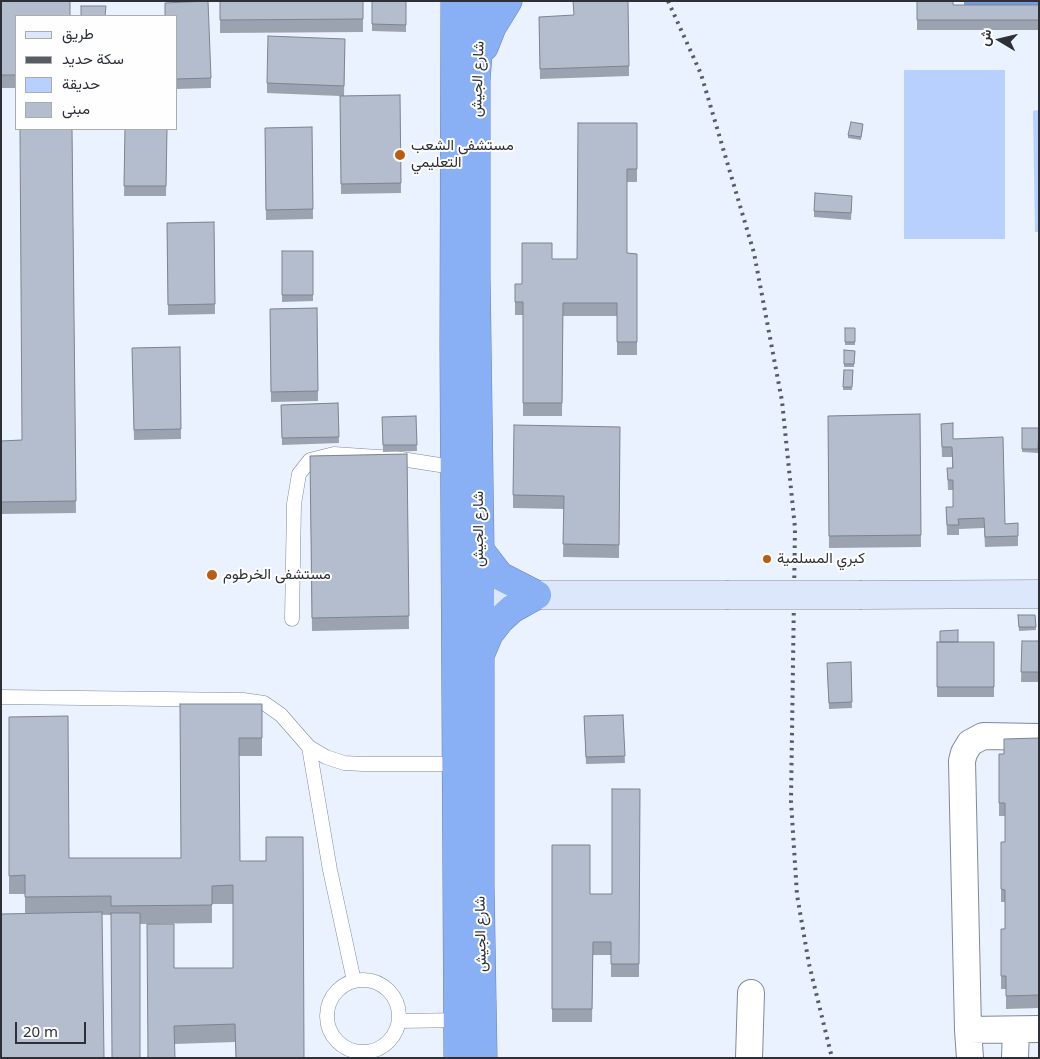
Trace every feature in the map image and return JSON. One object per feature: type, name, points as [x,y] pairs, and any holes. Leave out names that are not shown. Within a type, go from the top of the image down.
[{"type":"highway","name":"شارع الجيش","points":[[456,1],[454,344],[467,469],[480,550],[468,592],[479,658],[470,1020],[458,1058]]},
{"type":"highway","name":"شارع الجيش","points":[[482,1],[476,80],[476,276],[467,469],[468,592],[457,764],[470,1020],[483,1058]]},
{"type":"highway","points":[[476,80],[482,53],[492,27],[508,1]]},
{"type":"highway","points":[[480,550],[500,576],[537,595]]},
{"type":"highway","points":[[479,658],[489,634],[500,620],[512,608],[537,595]]},
{"type":"street","points":[[468,592],[537,595],[1039,594]]},
{"type":"street","points":[[970,1058],[962,761],[970,743],[983,736],[1039,737]]},
{"type":"street","points":[[749,1058],[751,994]]},
{"type":"street","points":[[968,1030],[1027,1029],[1015,1058]]},
{"type":"lane","points":[[292,619],[294,504],[299,474],[310,460],[334,454],[403,459],[467,469]]},
{"type":"lane","points":[[1,697],[250,701],[264,704],[281,716],[309,747],[326,757],[344,763],[457,764]]},
{"type":"lane","points":[[309,747],[330,870],[354,981]]},
{"type":"lane","points":[[368,980],[381,985],[392,994],[398,1007],[399,1021],[395,1035],[385,1045],[372,1052],[358,1055],[334,1039],[328,1026],[327,1012],[331,998],[341,987],[354,981],[368,980]]},
{"type":"lane","points":[[399,1021],[470,1020]]},
{"type":"green space","points":[[904,70],[1005,70],[1005,239],[904,239]]},
{"type":"green space","points":[[1039,110],[1039,232],[1035,232],[1033,111]]},
{"type":"water","points":[[964,1],[1039,1],[1039,9],[964,11]]},
{"type":"building","points":[[1,1],[70,1],[70,15],[15,15],[15,75],[1,75]]},
{"type":"building","points":[[208,1],[211,78],[178,79],[178,15],[165,15],[165,3]]},
{"type":"building","points":[[220,1],[363,1],[363,19],[220,20]]},
{"type":"building","points":[[372,1],[406,1],[406,25],[372,24]]},
{"type":"building","points":[[573,1],[628,1],[629,66],[540,69],[539,17],[574,15]]},
{"type":"building","points":[[917,1],[953,1],[953,5],[1039,5],[1039,20],[917,20]]},
{"type":"building","points":[[81,6],[106,6],[105,15],[81,15]]},
{"type":"building","points":[[268,36],[345,39],[344,86],[267,83]]},
{"type":"building","points":[[400,95],[401,183],[341,184],[340,96]]},
{"type":"building","points":[[851,122],[863,124],[861,137],[848,135]]},
{"type":"building","points":[[578,123],[637,123],[637,169],[627,169],[627,253],[637,254],[637,342],[617,342],[617,303],[563,303],[562,403],[523,403],[523,302],[515,302],[515,284],[522,284],[522,243],[552,243],[552,259],[577,259]]},
{"type":"building","points":[[312,127],[313,209],[266,210],[265,128]]},
{"type":"building","points":[[20,130],[72,130],[76,501],[1,502],[1,441],[22,440]]},
{"type":"building","points":[[125,130],[167,130],[166,186],[124,186]]},
{"type":"building","points":[[815,193],[852,196],[851,213],[814,211]]},
{"type":"building","points":[[214,222],[215,304],[168,305],[167,223]]},
{"type":"building","points":[[282,251],[313,251],[313,295],[282,295]]},
{"type":"building","points":[[317,308],[318,391],[271,392],[270,309]]},
{"type":"building","points":[[845,328],[855,328],[855,342],[845,342]]},
{"type":"building","points":[[180,347],[181,429],[134,430],[132,348]]},
{"type":"building","points":[[844,350],[855,351],[854,364],[844,364]]},
{"type":"building","points":[[844,370],[853,370],[852,387],[843,387]]},
{"type":"building","points":[[338,403],[339,437],[282,438],[281,405]]},
{"type":"building","points":[[920,414],[921,535],[829,536],[828,416]]},
{"type":"building","points":[[416,416],[417,445],[383,445],[382,417]]},
{"type":"building","points":[[953,423],[953,439],[1003,437],[1005,524],[1018,523],[1018,536],[985,537],[984,518],[958,519],[959,525],[947,525],[946,507],[953,507],[953,480],[948,480],[947,468],[953,468],[952,447],[942,447],[941,424]]},
{"type":"building","points":[[514,425],[620,427],[619,545],[563,544],[564,496],[513,495]]},
{"type":"building","points":[[1022,428],[1039,428],[1038,449],[1022,449]]},
{"type":"building","points":[[407,454],[409,616],[312,618],[310,456]]},
{"type":"building","points":[[1018,615],[1035,615],[1036,627],[1019,627]]},
{"type":"building","points":[[958,630],[958,642],[940,642],[940,631]]},
{"type":"building","points":[[1022,641],[1039,641],[1039,672],[1021,672]]},
{"type":"building","points":[[937,642],[994,642],[994,687],[937,687]]},
{"type":"building","points":[[851,662],[852,702],[829,703],[827,663]]},
{"type":"building","points":[[180,704],[262,704],[262,738],[239,738],[240,861],[266,861],[266,837],[303,837],[304,1058],[236,1058],[235,1024],[174,1026],[175,1058],[148,1058],[147,924],[174,924],[174,968],[233,968],[233,885],[212,886],[212,905],[111,906],[111,896],[25,897],[25,875],[9,876],[9,717],[68,716],[69,858],[181,858]]},
{"type":"building","points":[[623,715],[625,756],[586,757],[584,716]]},
{"type":"building","points":[[1039,738],[1039,995],[1006,996],[1006,976],[1001,976],[1001,929],[1005,929],[1005,890],[1001,889],[1001,842],[1005,842],[1005,803],[999,803],[999,754],[1004,754],[1004,739]]},
{"type":"building","points":[[612,789],[640,789],[639,964],[611,964],[611,942],[593,942],[592,1009],[552,1009],[552,845],[590,845],[590,894],[612,894]]},
{"type":"building","points":[[102,912],[104,1058],[1,1058],[1,914]]},
{"type":"building","points":[[111,913],[140,913],[140,1058],[112,1058]]},
{"type":"railway","points":[[668,1],[701,74],[754,253],[782,401],[795,528],[791,801],[797,895],[809,964],[832,1058]]},
{"type":"place","name":"مستشفى الشعب التعليمي","points":[[400,155]]},
{"type":"place","name":"كبري المسلمية","points":[[767,559]]},
{"type":"place","name":"مستشفى الخرطوم","points":[[212,575]]}]
